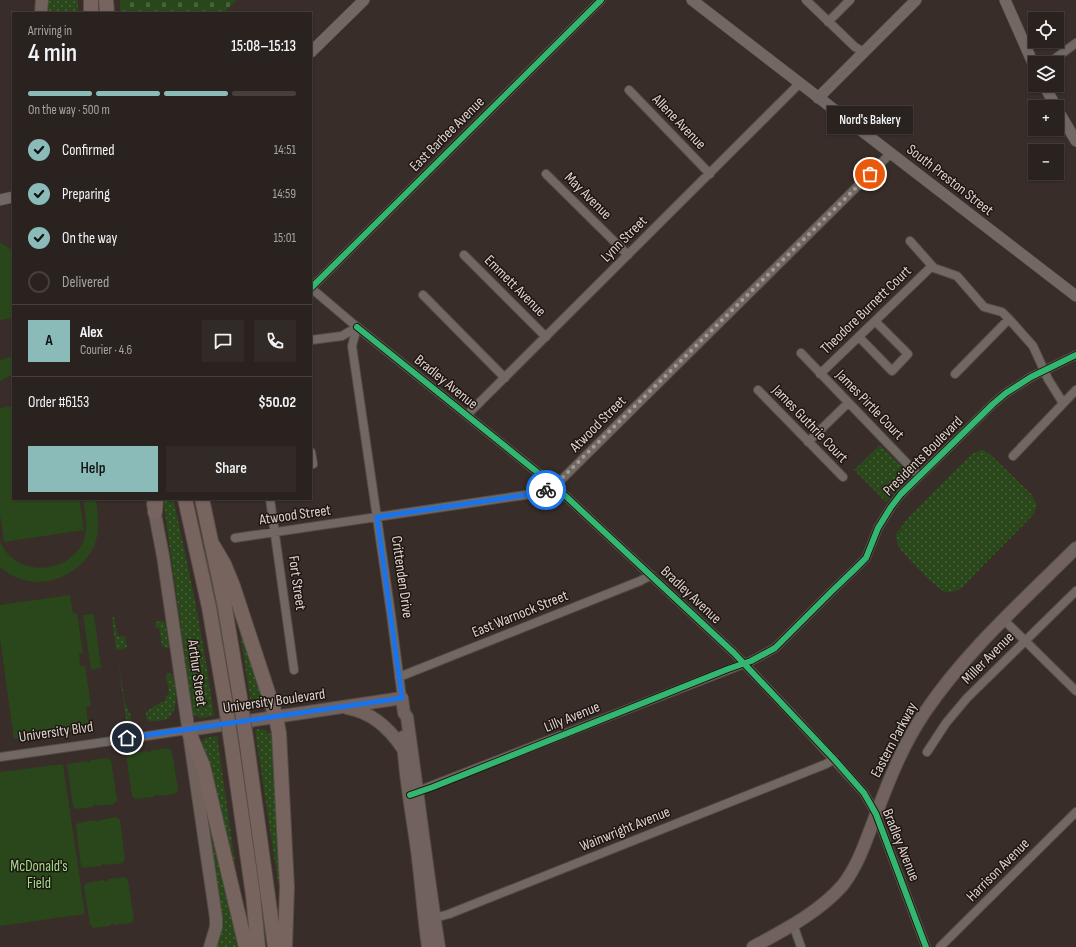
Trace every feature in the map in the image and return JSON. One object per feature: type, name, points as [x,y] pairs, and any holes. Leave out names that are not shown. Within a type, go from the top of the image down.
[{"type":"highway","points":[[91,0],[91,12]]},
{"type":"highway","points":[[106,0],[107,12]]},
{"type":"highway","points":[[185,500],[208,606],[225,700],[253,895],[258,947]]},
{"type":"highway","points":[[202,500],[224,602],[240,698],[275,947]]},
{"type":"highway","points":[[211,542],[224,564],[233,586],[276,718],[279,733],[287,887],[285,947]]},
{"type":"highway","points":[[188,730],[203,766],[246,947]]},
{"type":"main road","points":[[41,12],[42,0]]},
{"type":"main road","points":[[312,51],[364,0]]},
{"type":"main road","name":"South Preston Street","points":[[692,0],[1076,296]]},
{"type":"main road","points":[[818,98],[916,0]]},
{"type":"main road","points":[[1005,0],[1030,56]]},
{"type":"main road","points":[[1064,120],[1076,141]]},
{"type":"main road","points":[[0,200],[12,197]]},
{"type":"main road","name":"Arthur Street","points":[[154,503],[169,593],[216,918],[216,927],[210,947]]},
{"type":"main road","name":"Eastern Parkway","points":[[753,947],[813,912],[828,900],[842,885],[864,845],[896,763],[925,712],[946,682],[961,665],[1076,548]]},
{"type":"main road","points":[[342,708],[402,698]]},
{"type":"main road","name":"Crittenden Drive","points":[[402,698],[404,713],[407,717],[418,859],[429,920],[438,947]]},
{"type":"main road","points":[[342,708],[357,711],[383,725],[398,740],[403,749]]},
{"type":"main road","name":"University Boulevard","points":[[188,730],[342,708]]},
{"type":"main road","name":"Crittenden Drive","points":[[404,713],[400,718],[403,749],[414,793]]},
{"type":"main road","name":"Crittenden Drive","points":[[428,947],[429,920]]},
{"type":"street","name":"East Barbee Avenue","points":[[312,287],[601,0]]},
{"type":"street","points":[[806,0],[854,47],[864,52]]},
{"type":"street","points":[[828,22],[850,0]]},
{"type":"street","points":[[1059,56],[1076,44]]},
{"type":"street","name":"Lynn Street","points":[[467,416],[800,83]]},
{"type":"street","name":"Allene Avenue","points":[[629,90],[710,174]]},
{"type":"street","name":"Atwood Street","points":[[235,538],[532,494],[552,488],[891,153]]},
{"type":"street","name":"May Avenue","points":[[546,174],[628,255]]},
{"type":"street","points":[[910,241],[934,268],[957,276],[984,306],[1002,312],[1009,319],[1032,346],[1063,403]]},
{"type":"street","name":"Emmett Avenue","points":[[464,255],[546,337]]},
{"type":"street","name":"Theodore Burnett Court","points":[[820,374],[932,266]]},
{"type":"street","name":"Bradley Avenue","points":[[312,289],[554,486],[651,575],[744,664],[834,759],[864,793],[876,814],[926,947]]},
{"type":"street","points":[[423,295],[505,378]]},
{"type":"street","points":[[955,374],[1009,319]]},
{"type":"street","points":[[859,337],[892,371],[908,354],[875,321]]},
{"type":"street","points":[[312,340],[342,336],[357,327]]},
{"type":"street","name":"Crittenden Drive","points":[[357,327],[352,346],[402,698]]},
{"type":"street","name":"James Pirtle Court","points":[[801,354],[919,476]]},
{"type":"street","name":"Presidents Boulevard","points":[[744,664],[776,648],[866,558],[878,528],[891,507],[919,476],[998,400],[1021,382],[1076,355]]},
{"type":"street","name":"James Guthrie Court","points":[[758,390],[843,477]]},
{"type":"street","points":[[1013,456],[1076,390]]},
{"type":"street","points":[[808,442],[848,402]]},
{"type":"street","points":[[312,458],[313,464]]},
{"type":"street","name":"Fort Street","points":[[270,500],[276,531],[294,670]]},
{"type":"street","name":"East Warnock Street","points":[[399,677],[626,587],[651,575]]},
{"type":"street","name":"Miller Avenue","points":[[927,752],[946,723],[967,698],[1076,591]]},
{"type":"street","points":[[1004,620],[1076,691]]},
{"type":"street","name":"Lilly Avenue","points":[[414,793],[744,664]]},
{"type":"street","name":"University Blvd","points":[[0,757],[188,730]]},
{"type":"street","name":"Wainwright Avenue","points":[[429,920],[456,911],[834,759]]},
{"type":"street","name":"Harrison Avenue","points":[[940,947],[1076,812]]},
{"type":"street","points":[[793,924],[801,947]]},
{"type":"green space","points":[[46,0],[78,0],[78,12],[45,12]]},
{"type":"green space","points":[[120,0],[237,0],[224,12],[120,12]]},
{"type":"green space","points":[[0,242],[12,250],[12,318],[0,320]]},
{"type":"green space","points":[[12,356],[12,375],[0,381],[0,360]]},
{"type":"green space","points":[[12,406],[12,500],[79,500],[84,530],[4,542],[0,515],[0,408]]},
{"type":"green space","points":[[880,445],[907,471],[909,476],[886,502],[854,470]]},
{"type":"green space","points":[[983,450],[991,455],[1031,494],[1037,505],[1033,515],[961,588],[954,592],[946,592],[941,590],[915,566],[900,549],[897,543],[896,534],[908,518],[971,455]]},
{"type":"green space","points":[[83,500],[96,500],[98,533],[95,544],[90,554],[83,562],[66,575],[45,582],[34,582],[17,578],[0,567],[0,541],[7,553],[17,561],[28,566],[41,568],[53,566],[65,561],[75,553],[83,542],[86,531]]},
{"type":"green space","points":[[163,500],[173,500],[196,607],[214,716],[201,718],[195,716],[193,713]]},
{"type":"green space","points":[[70,595],[73,614],[77,613],[83,653],[79,654],[80,666],[85,666],[91,706],[86,707],[89,728],[14,739],[0,639],[0,605]]},
{"type":"green space","points":[[94,614],[101,668],[91,670],[83,615]]},
{"type":"green space","points":[[112,617],[114,617],[118,636],[125,636],[127,648],[116,650]]},
{"type":"green space","points":[[238,620],[264,700],[262,705],[261,704],[258,708],[252,710]]},
{"type":"green space","points":[[155,622],[165,622],[169,648],[162,646],[159,628],[156,628]]},
{"type":"green space","points":[[117,654],[125,703],[131,716],[131,722],[127,725]]},
{"type":"green space","points":[[167,672],[173,676],[176,694],[174,711],[164,720],[150,722],[146,718],[146,712],[161,702],[166,701],[165,697],[169,693],[166,675]]},
{"type":"green space","points":[[255,730],[265,730],[270,734],[272,733],[273,737],[281,883],[278,883]]},
{"type":"green space","points":[[217,736],[236,869],[234,870],[200,743],[205,738]]},
{"type":"green space","points":[[168,748],[172,751],[178,790],[175,794],[159,796],[156,794],[153,797],[136,799],[132,796],[126,754],[147,751],[150,753],[152,750]]},
{"type":"green space","points":[[108,758],[111,760],[117,800],[114,804],[98,806],[95,804],[93,807],[76,809],[73,807],[67,764],[86,761],[89,763],[91,760]]},
{"type":"green space","name":"McDonald's Field","points":[[63,764],[85,914],[0,926],[0,772]]},
{"type":"green space","points":[[204,796],[241,947],[217,947],[221,929],[223,928]]},
{"type":"green space","points":[[116,817],[120,820],[125,859],[123,863],[106,865],[103,863],[101,866],[84,868],[81,866],[76,826],[78,823],[94,820],[98,822],[100,820]]},
{"type":"green space","points":[[125,877],[128,880],[134,919],[131,923],[115,925],[112,923],[110,926],[93,928],[90,925],[84,886],[87,883],[103,880],[106,882],[109,879]]},
{"type":"cycle path","points":[[312,287],[601,0]]},
{"type":"cycle path","points":[[357,327],[557,488],[734,653],[834,759],[864,793],[876,814],[926,947]]},
{"type":"cycle path","points":[[410,795],[751,661],[775,648],[866,558],[878,528],[901,494],[993,404],[1006,393],[1031,377],[1076,355]]},
{"type":"way so far","points":[[546,490],[552,488],[870,174]]},
{"type":"place","name":"Nord's Bakery","points":[[870,174]]},
{"type":"route","points":[[127,738],[276,718],[402,698],[377,517],[532,494],[546,490]]}]
